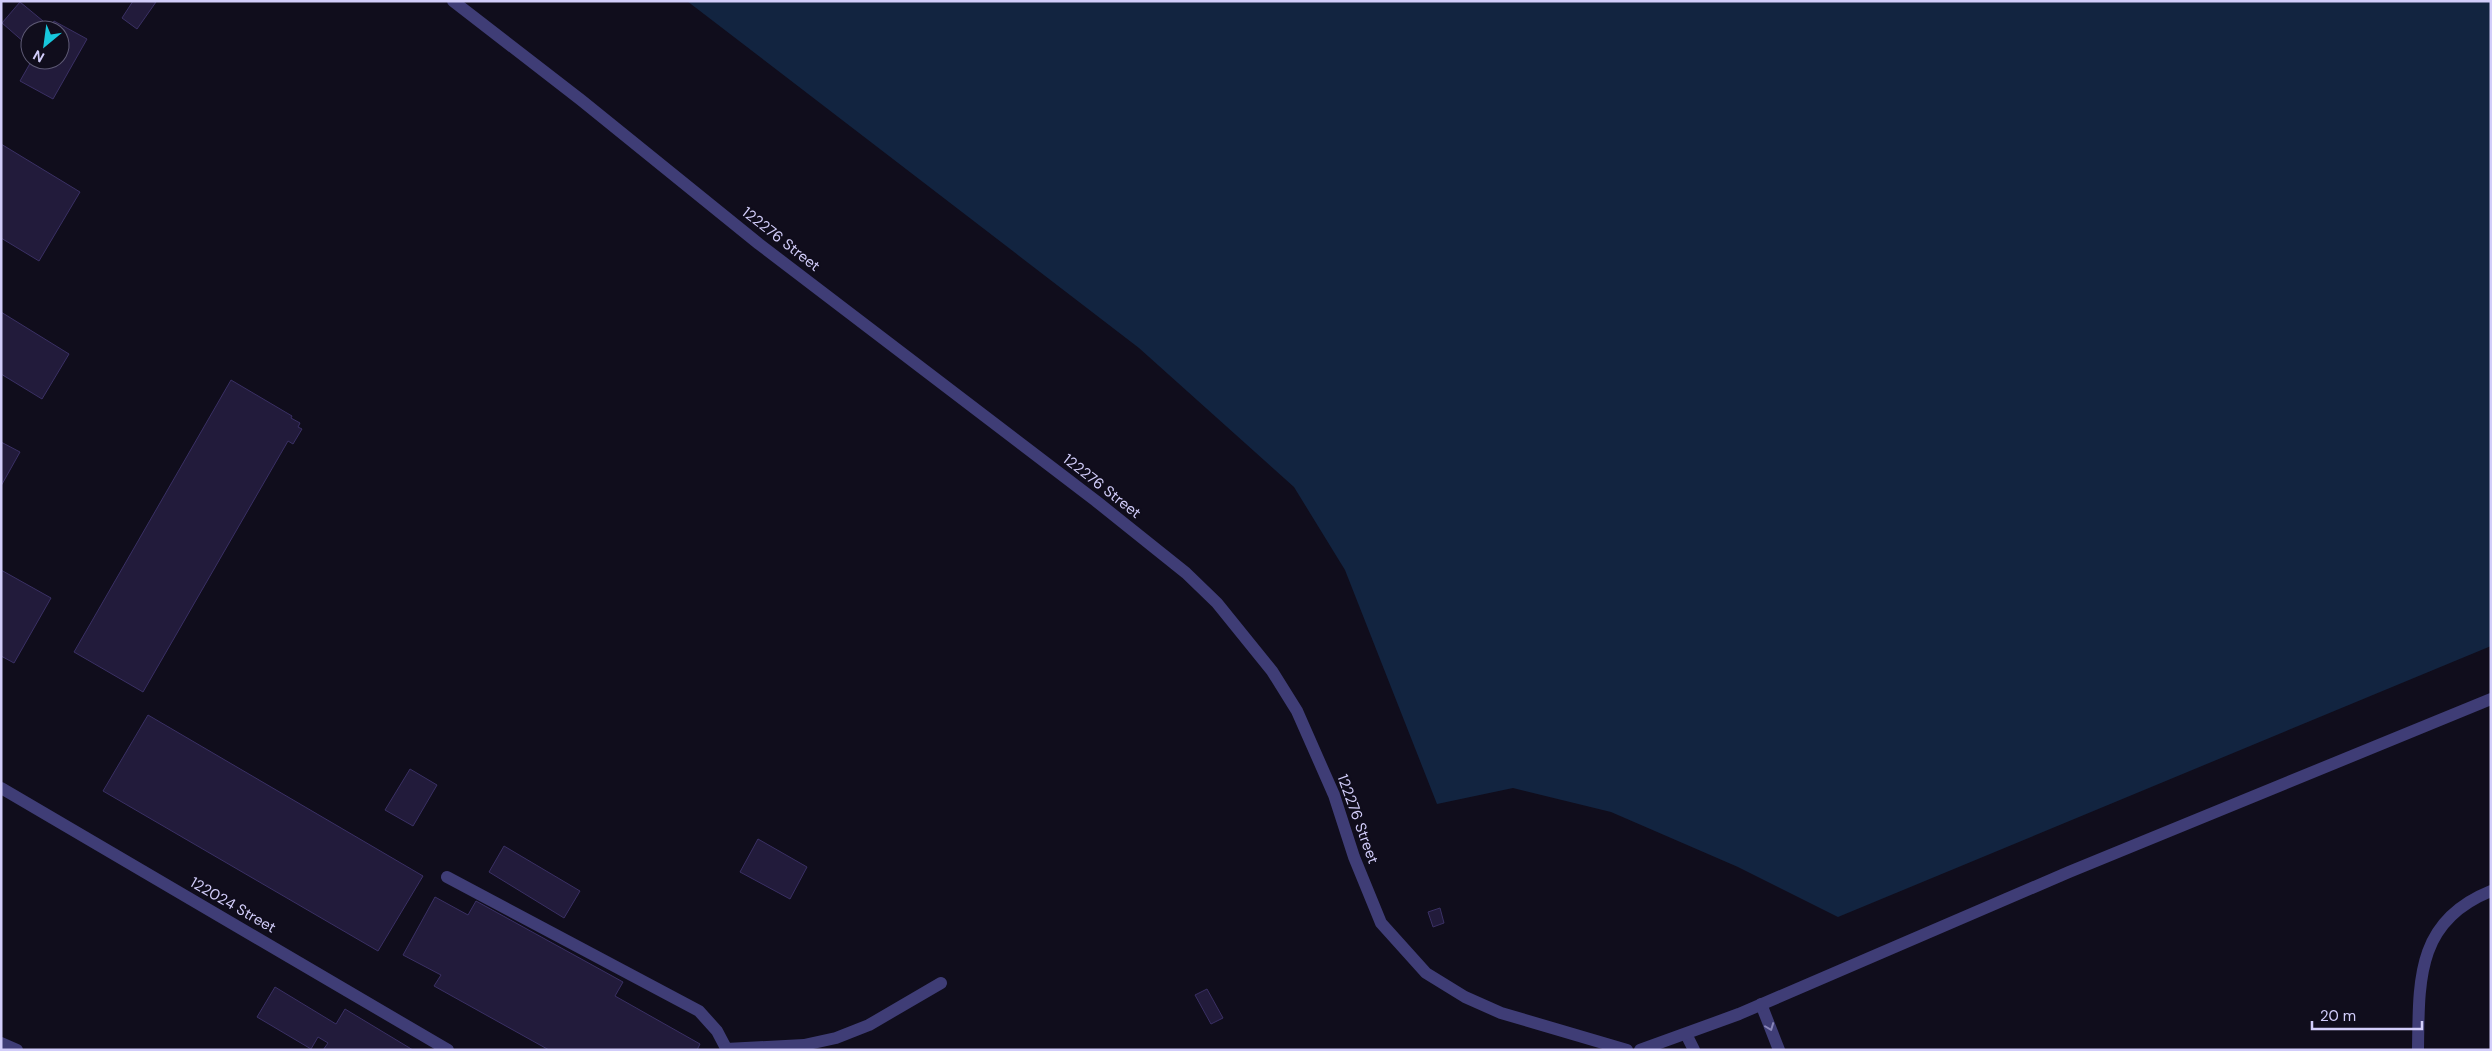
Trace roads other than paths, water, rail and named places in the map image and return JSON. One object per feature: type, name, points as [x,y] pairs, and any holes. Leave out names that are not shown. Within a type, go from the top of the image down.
[{"type":"street","name":"122276 Street","points":[[453,1],[581,100],[759,244],[1186,572],[1217,603],[1272,671],[1297,711],[1334,795],[1354,857],[1382,923],[1426,973],[1465,998],[1501,1013],[1627,1050]]},
{"type":"street","points":[[1640,1050],[1761,1004],[2078,868],[2491,699]]},
{"type":"street","name":"122024 Street","points":[[1,788],[448,1050]]},
{"type":"street","points":[[447,878],[699,1011],[717,1031],[727,1049],[804,1045],[836,1038],[869,1025],[941,983]]},
{"type":"street","points":[[2418,1050],[2419,998],[2422,969],[2431,944],[2442,924],[2458,907],[2491,890]]},
{"type":"street","points":[[1761,1004],[1779,1050]]},
{"type":"street","points":[[1686,1034],[1694,1050]]},
{"type":"street","points":[[1,1044],[18,1050]]},
{"type":"water","points":[[687,1],[2491,1],[2491,646],[1838,917],[1738,867],[1611,812],[1513,788],[1437,804],[1345,570],[1294,487],[1139,348]]}]
